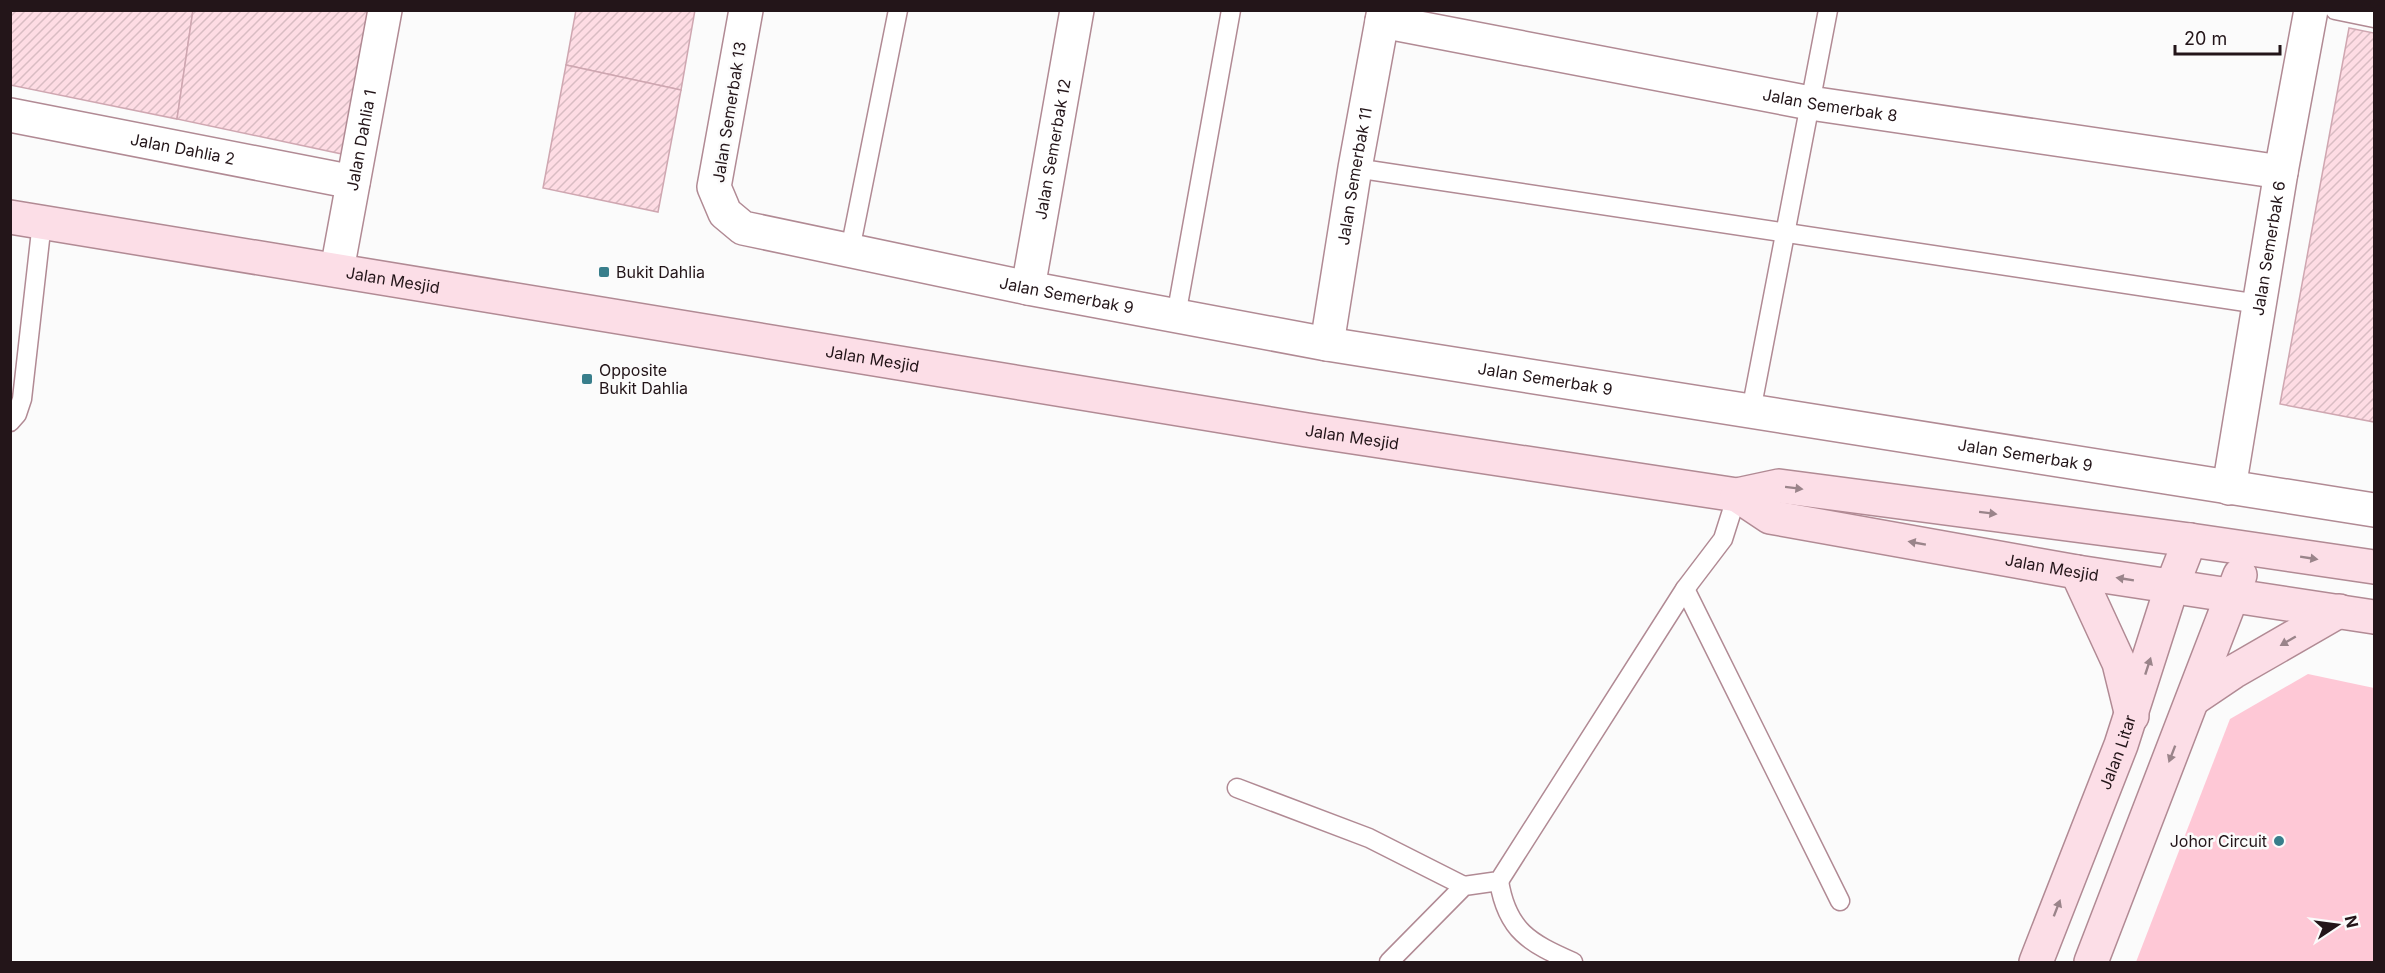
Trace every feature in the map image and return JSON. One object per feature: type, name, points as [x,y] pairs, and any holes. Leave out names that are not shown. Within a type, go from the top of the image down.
[{"type":"main road","name":"Jalan Mesjid","points":[[10,217],[1307,430],[1737,495],[1779,486],[2190,540],[2374,567]]},
{"type":"main road","name":"Jalan Mesjid","points":[[1737,495],[1770,517],[2078,572],[2374,617]]},
{"type":"main road","name":"Jalan Litar","points":[[2036,963],[2132,716],[2172,586],[2190,540]]},
{"type":"main road","points":[[2091,963],[2231,595],[2251,549]]},
{"type":"main road","points":[[2078,572],[2108,634],[2119,663],[2132,716]]},
{"type":"main road","points":[[2193,699],[2233,672],[2339,611]]},
{"type":"street","name":"Jalan Dahlia 1","points":[[337,270],[385,10]]},
{"type":"street","name":"Jalan Semerbak 13","points":[[724,213],[714,187],[746,10]]},
{"type":"street","name":"Jalan Semerbak 12","points":[[1028,288],[1077,10]]},
{"type":"street","name":"Jalan Semerbak 6","points":[[2229,488],[2281,172],[2311,10]]},
{"type":"street","name":"Jalan Semerbak 8","points":[[1383,16],[1810,102],[2281,172]]},
{"type":"street","name":"Jalan Semerbak 11","points":[[1327,344],[1355,168],[1383,16]]},
{"type":"street","name":"Jalan Dahlia 2","points":[[10,115],[353,182]]},
{"type":"street","name":"Jalan Semerbak 9","points":[[724,213],[743,228],[1028,288],[1327,344],[2374,510]]},
{"type":"lane","points":[[850,250],[898,10]]},
{"type":"lane","points":[[1176,315],[1231,10]]},
{"type":"lane","points":[[1751,411],[1828,10]]},
{"type":"lane","points":[[2335,10],[2374,18]]},
{"type":"lane","points":[[1355,168],[2259,304]]},
{"type":"lane","points":[[10,422],[17,414],[22,399],[42,222]]},
{"type":"lane","points":[[1573,963],[1530,942],[1518,929],[1508,915],[1499,881],[1685,589],[1723,539],[1737,495]]},
{"type":"lane","points":[[1685,589],[1840,901]]},
{"type":"lane","points":[[1237,788],[1369,838],[1464,886],[1499,881]]},
{"type":"lane","points":[[1389,963],[1464,886]]},
{"type":"shaded area","name":"Johor Circuit","points":[[2308,674],[2374,688],[2374,962],[2136,962],[2230,719]]},
{"type":"building","points":[[10,10],[193,10],[177,119],[10,85]]},
{"type":"building","points":[[193,10],[378,10],[356,157],[177,119]]},
{"type":"building","points":[[576,10],[695,10],[681,90],[566,65]]},
{"type":"building","points":[[2349,28],[2374,33],[2374,422],[2280,404]]},
{"type":"building","points":[[566,65],[681,90],[658,212],[543,188]]},
{"type":"place","name":"Bukit Dahlia","points":[[604,272]]},
{"type":"place","name":"Opposite Bukit Dahlia","points":[[587,379]]},
{"type":"place","name":"Johor Circuit","points":[[2279,841]]}]
